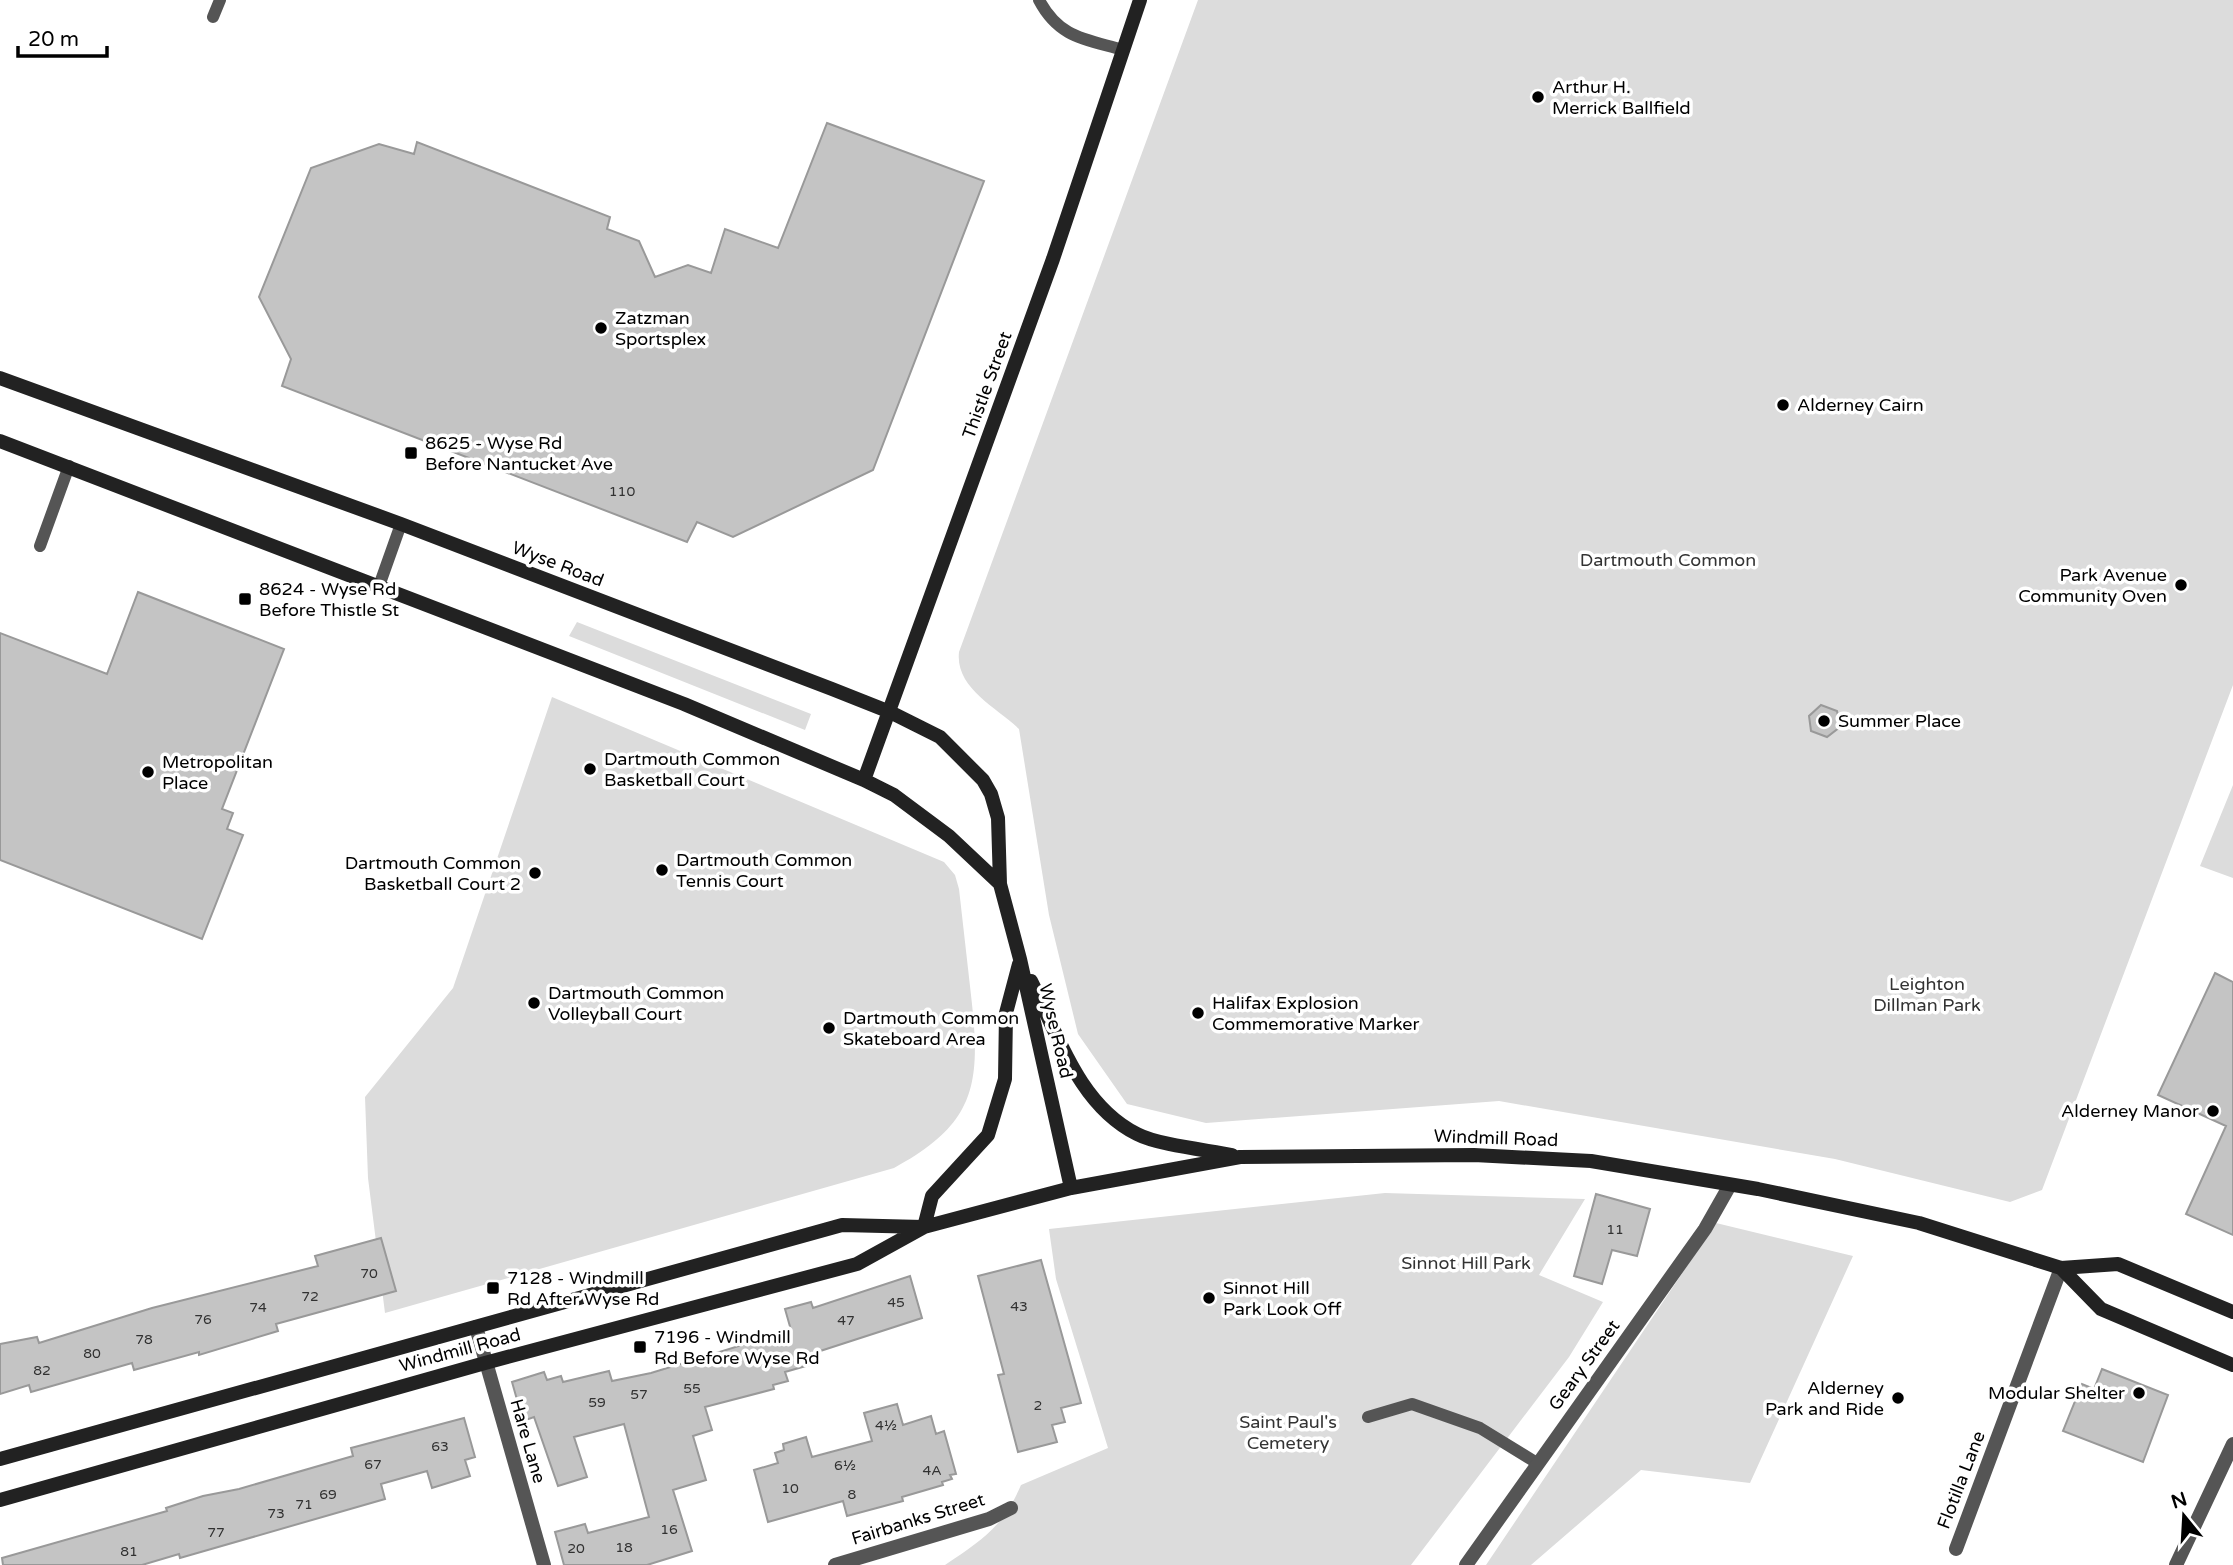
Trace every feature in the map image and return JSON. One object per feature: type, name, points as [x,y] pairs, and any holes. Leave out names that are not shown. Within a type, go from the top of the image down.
[{"type":"main road","name":"Thistle Street","points":[[864,780],[1053,259],[1140,0]]},
{"type":"main road","name":"Wyse Road","points":[[0,378],[401,524],[890,712],[940,737],[983,780],[998,818],[1000,884],[1020,959],[1070,1188]]},
{"type":"main road","points":[[0,441],[684,704],[864,780],[894,795],[949,836],[1000,884]]},
{"type":"main road","points":[[1020,959],[1088,1095],[1116,1121],[1138,1135],[1240,1157]]},
{"type":"main road","points":[[925,1227],[932,1196],[988,1135],[1005,1079],[1006,1013],[1020,959]]},
{"type":"main road","name":"Windmill Road","points":[[0,1500],[485,1363],[857,1264],[925,1227],[1070,1188],[1240,1157],[1474,1155],[1591,1161],[1730,1185],[1919,1223],[2061,1268]]},
{"type":"main road","name":"Windmill Road","points":[[0,1460],[842,1225],[925,1227]]},
{"type":"main road","points":[[2061,1268],[2118,1264],[2233,1312]]},
{"type":"main road","points":[[2061,1268],[2101,1309],[2233,1365]]},
{"type":"street","name":"Geary Street","points":[[1466,1565],[1705,1229],[1730,1185]]},
{"type":"street","name":"Flotilla Lane","points":[[1956,1549],[2061,1268]]},
{"type":"street","name":"Hare Lane","points":[[476,1327],[544,1565]]},
{"type":"street","points":[[2176,1565],[2233,1444]]},
{"type":"street","name":"Fairbanks Street","points":[[835,1565],[989,1519],[1011,1508]]},
{"type":"lane","points":[[214,17],[220,0]]},
{"type":"lane","points":[[1039,0],[1049,20],[1073,35],[1123,50]]},
{"type":"lane","points":[[40,546],[69,466]]},
{"type":"lane","points":[[379,586],[401,524]]},
{"type":"lane","points":[[1368,1417],[1412,1404],[1480,1428],[1537,1463]]},
{"type":"green space","name":"Dartmouth Common","points":[[1198,0],[2233,0],[2233,685],[2042,1190],[2010,1202],[1835,1159],[1499,1101],[1206,1123],[1127,1104],[1078,1034],[1049,915],[1019,729],[970,686],[959,665],[959,652]]},
{"type":"green space","points":[[577,622],[811,714],[805,730],[569,636]]},
{"type":"green space","points":[[552,697],[944,862],[955,875],[959,889],[974,1026],[973,1077],[967,1098],[957,1117],[922,1151],[894,1168],[385,1313],[368,1178],[365,1097],[453,988]]},
{"type":"green space","points":[[2233,785],[2233,878],[2200,866]]},
{"type":"green space","name":"Saint Paul's Cemetery","points":[[1385,1193],[1585,1199],[1539,1275],[1603,1302],[1569,1357],[1411,1565],[945,1565],[970,1548],[999,1522],[1021,1485],[1108,1448],[1056,1279],[1049,1229]]},
{"type":"green space","points":[[1716,1223],[1853,1256],[1750,1483],[1641,1470],[1531,1565],[1486,1565]]},
{"type":"building","name":"Zatzman Sportsplex","points":[[827,123],[984,181],[873,470],[733,537],[697,522],[687,542],[282,386],[291,359],[259,297],[311,168],[379,144],[414,154],[417,142],[610,217],[607,229],[639,241],[655,277],[688,265],[711,273],[725,229],[778,248]]},
{"type":"building","name":"Metropolitan Place","points":[[138,592],[284,649],[222,809],[233,813],[227,829],[243,835],[202,939],[0,860],[0,633],[107,674]]},
{"type":"building","name":"Summer Place","points":[[1821,705],[1837,711],[1840,727],[1827,737],[1811,731],[1809,716]]},
{"type":"building","name":"Alderney Manor","points":[[2215,973],[2233,982],[2233,1235],[2186,1214],[2226,1126],[2158,1095]]},
{"type":"building","points":[[1596,1194],[1650,1209],[1637,1256],[1612,1250],[1602,1284],[1574,1276]]},
{"type":"building","points":[[381,1238],[396,1291],[276,1324],[278,1331],[199,1355],[199,1352],[134,1370],[132,1363],[31,1392],[29,1385],[0,1394],[0,1344],[37,1337],[39,1343],[152,1308],[318,1266],[315,1256]]},
{"type":"building","points":[[1041,1260],[1081,1403],[1061,1408],[1065,1422],[1052,1425],[1057,1442],[1018,1452],[998,1375],[1004,1374],[978,1276]]},
{"type":"building","points":[[910,1276],[922,1318],[811,1354],[813,1364],[785,1372],[788,1381],[773,1385],[774,1389],[705,1407],[712,1430],[693,1436],[706,1480],[673,1490],[692,1551],[647,1565],[564,1565],[555,1532],[585,1524],[588,1533],[649,1517],[624,1424],[574,1437],[587,1477],[558,1486],[534,1417],[523,1421],[512,1382],[544,1372],[547,1380],[561,1376],[563,1382],[609,1371],[612,1381],[651,1373],[791,1330],[785,1309],[811,1302],[813,1308]]},
{"type":"building","points":[[2102,1369],[2168,1395],[2143,1462],[2063,1431],[2082,1384],[2094,1389]]},
{"type":"building","points":[[897,1404],[903,1425],[931,1416],[936,1434],[944,1431],[956,1474],[950,1475],[952,1479],[942,1482],[943,1485],[902,1497],[903,1501],[847,1516],[843,1501],[768,1522],[754,1470],[778,1463],[775,1453],[784,1450],[783,1444],[806,1437],[812,1457],[872,1441],[864,1413]]},
{"type":"building","points":[[464,1418],[475,1457],[465,1460],[470,1476],[432,1488],[427,1471],[381,1484],[385,1499],[180,1558],[179,1554],[142,1565],[3,1565],[2,1558],[167,1511],[166,1508],[203,1496],[239,1489],[353,1456],[351,1448]]},
{"type":"place","name":"Arthur H. Merrick Ballfield","points":[[1538,97]]},
{"type":"place","name":"Zatzman Sportsplex","points":[[601,328]]},
{"type":"place","name":"Alderney Cairn","points":[[1783,405]]},
{"type":"place","name":"8625 - Wyse Rd Before Nantucket Ave","points":[[411,453]]},
{"type":"place","name":"Park Avenue Community Oven","points":[[2181,585]]},
{"type":"place","name":"8624 - Wyse Rd Before Thistle St","points":[[245,599]]},
{"type":"place","name":"Summer Place","points":[[1824,721]]},
{"type":"place","name":"Dartmouth Common Basketball Court","points":[[590,769]]},
{"type":"place","name":"Metropolitan Place","points":[[148,772]]},
{"type":"place","name":"Dartmouth Common Tennis Court","points":[[662,870]]},
{"type":"place","name":"Dartmouth Common Basketball Court 2","points":[[535,873]]},
{"type":"place","name":"Dartmouth Common Volleyball Court","points":[[534,1003]]},
{"type":"place","name":"Halifax Explosion Commemorative Marker","points":[[1198,1013]]},
{"type":"place","name":"Dartmouth Common Skateboard Area","points":[[829,1028]]},
{"type":"place","name":"Alderney Manor","points":[[2213,1111]]},
{"type":"place","name":"7128 - Windmill Rd After Wyse Rd","points":[[493,1288]]},
{"type":"place","name":"Sinnot Hill Park Look Off","points":[[1209,1298]]},
{"type":"place","name":"7196 - Windmill Rd Before Wyse Rd","points":[[640,1347]]},
{"type":"place","name":"Modular Shelter","points":[[2139,1393]]},
{"type":"place","name":"Alderney Park and Ride","points":[[1898,1398]]},
{"type":"park label","name":"Leighton Dillman Park","points":[[1927,994]]},
{"type":"park label","name":"Sinnot Hill Park","points":[[1466,1263]]}]
